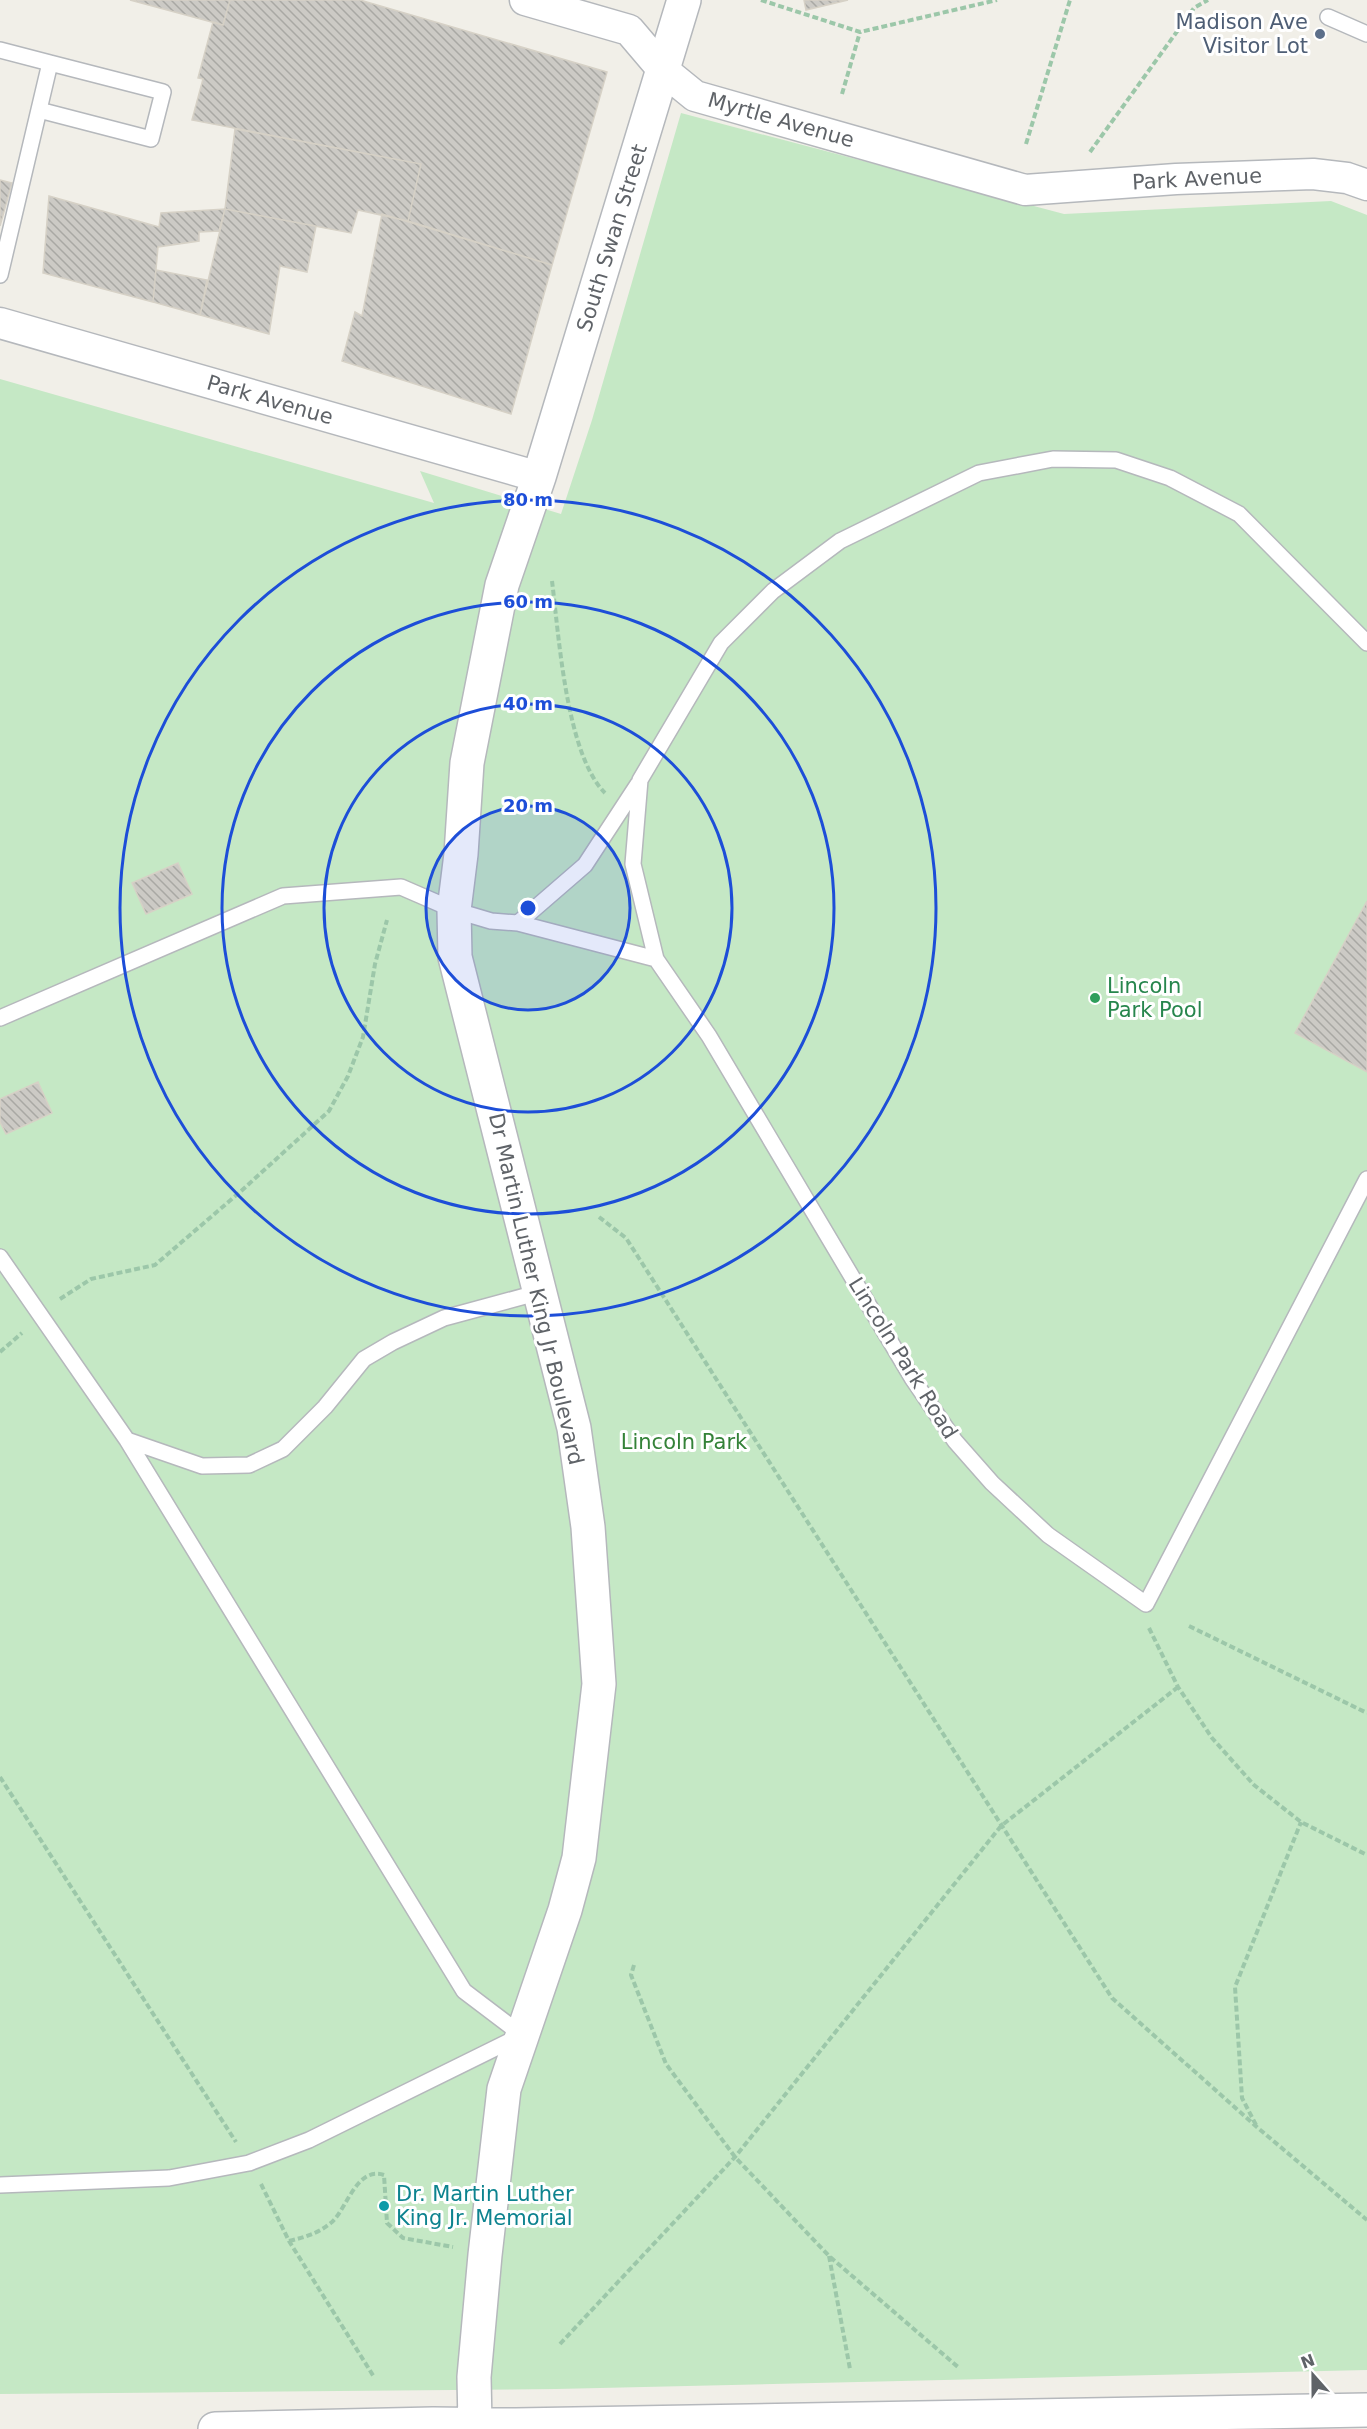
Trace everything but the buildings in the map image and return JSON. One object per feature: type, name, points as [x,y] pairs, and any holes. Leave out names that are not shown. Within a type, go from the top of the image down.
[{"type":"street","name":"Myrtle Avenue","points":[[525,0],[629,30],[663,70],[695,96],[1025,190]]},
{"type":"street","name":"South Swan Street","points":[[539,477],[684,0]]},
{"type":"street","name":"Park Avenue","points":[[1025,190],[1176,179],[1313,174],[1347,178],[1367,185]]},
{"type":"street","name":"Park Avenue","points":[[0,323],[539,477]]},
{"type":"street","name":"Dr Martin Luther King Jr Boulevard","points":[[476,2427],[474,2378],[485,2254],[504,2089],[565,1910],[579,1858],[599,1684],[588,1527],[574,1428],[455,957],[454,910],[461,854],[467,763],[500,596],[539,477]]},
{"type":"street","points":[[215,2429],[476,2427],[1367,2410]]},
{"type":"lane","points":[[1328,16],[1367,33]]},
{"type":"lane","points":[[0,50],[163,92],[151,139],[39,110]]},
{"type":"lane","points":[[0,275],[50,63]]},
{"type":"lane","name":"Lincoln Park Road","points":[[518,923],[585,865],[622,810],[721,643],[773,591],[840,541],[979,473],[1053,459],[1116,460],[1170,478],[1239,514],[1367,643]]},
{"type":"lane","name":"Lincoln Park Road","points":[[640,780],[633,864],[656,959],[709,1035],[912,1378],[955,1442],[992,1483],[1048,1534],[1146,1604]]},
{"type":"lane","points":[[0,1018],[283,896],[401,887],[454,910],[491,921],[518,923],[656,959]]},
{"type":"lane","points":[[1146,1604],[1367,1179]]},
{"type":"lane","points":[[0,1257],[127,1440],[464,1991],[522,2035],[309,2140],[249,2163],[169,2178],[0,2186]]},
{"type":"lane","points":[[127,1440],[202,1466],[249,1465],[283,1449],[325,1407],[364,1359],[393,1342],[444,1318],[540,1292]]},
{"type":"path","points":[[761,0],[860,32],[997,0]]},
{"type":"path","points":[[1026,144],[1070,0]]},
{"type":"path","points":[[1088,155],[1194,9],[1208,0]]},
{"type":"path","points":[[842,94],[860,32]]},
{"type":"path","points":[[552,581],[563,668],[578,748],[597,785],[622,810]]},
{"type":"path","points":[[57,1301],[91,1279],[155,1265],[329,1111],[348,1076],[363,1037],[375,964],[387,920]]},
{"type":"path","points":[[599,1217],[626,1238],[1112,1998],[1258,2128],[1367,2220]]},
{"type":"path","points":[[0,1352],[24,1330]]},
{"type":"path","points":[[1146,1604],[1145,1616],[1178,1687],[1212,1738],[1254,1785],[1301,1822],[1367,1855]]},
{"type":"path","points":[[1190,1626],[1367,1713]]},
{"type":"path","points":[[560,2344],[735,2157],[1001,1826],[1178,1687]]},
{"type":"path","points":[[0,1778],[249,2163],[289,2241],[374,2377]]},
{"type":"path","points":[[1258,2128],[1242,2098],[1235,1987],[1301,1822]]},
{"type":"path","points":[[633,1965],[632,1975],[666,2064],[735,2157],[829,2256],[958,2367]]},
{"type":"path","points":[[289,2241],[313,2235],[334,2221],[355,2188],[365,2177],[377,2173],[384,2175],[387,2223],[403,2238],[485,2254]]},
{"type":"path","points":[[829,2256],[850,2369]]},
{"type":"green space","name":"Lincoln Park","points":[[681,113],[1064,214],[1331,201],[1367,215],[1367,2370],[556,2389],[0,2394],[0,379],[434,503],[420,471],[561,514],[592,420]]},
{"type":"place","name":"Madison Ave Visitor Lot","points":[[1320,34]]},
{"type":"place","name":"Lincoln Park Pool","points":[[1095,998]]},
{"type":"place","name":"Dr. Martin Luther King Jr. Memorial","points":[[384,2206]]}]
